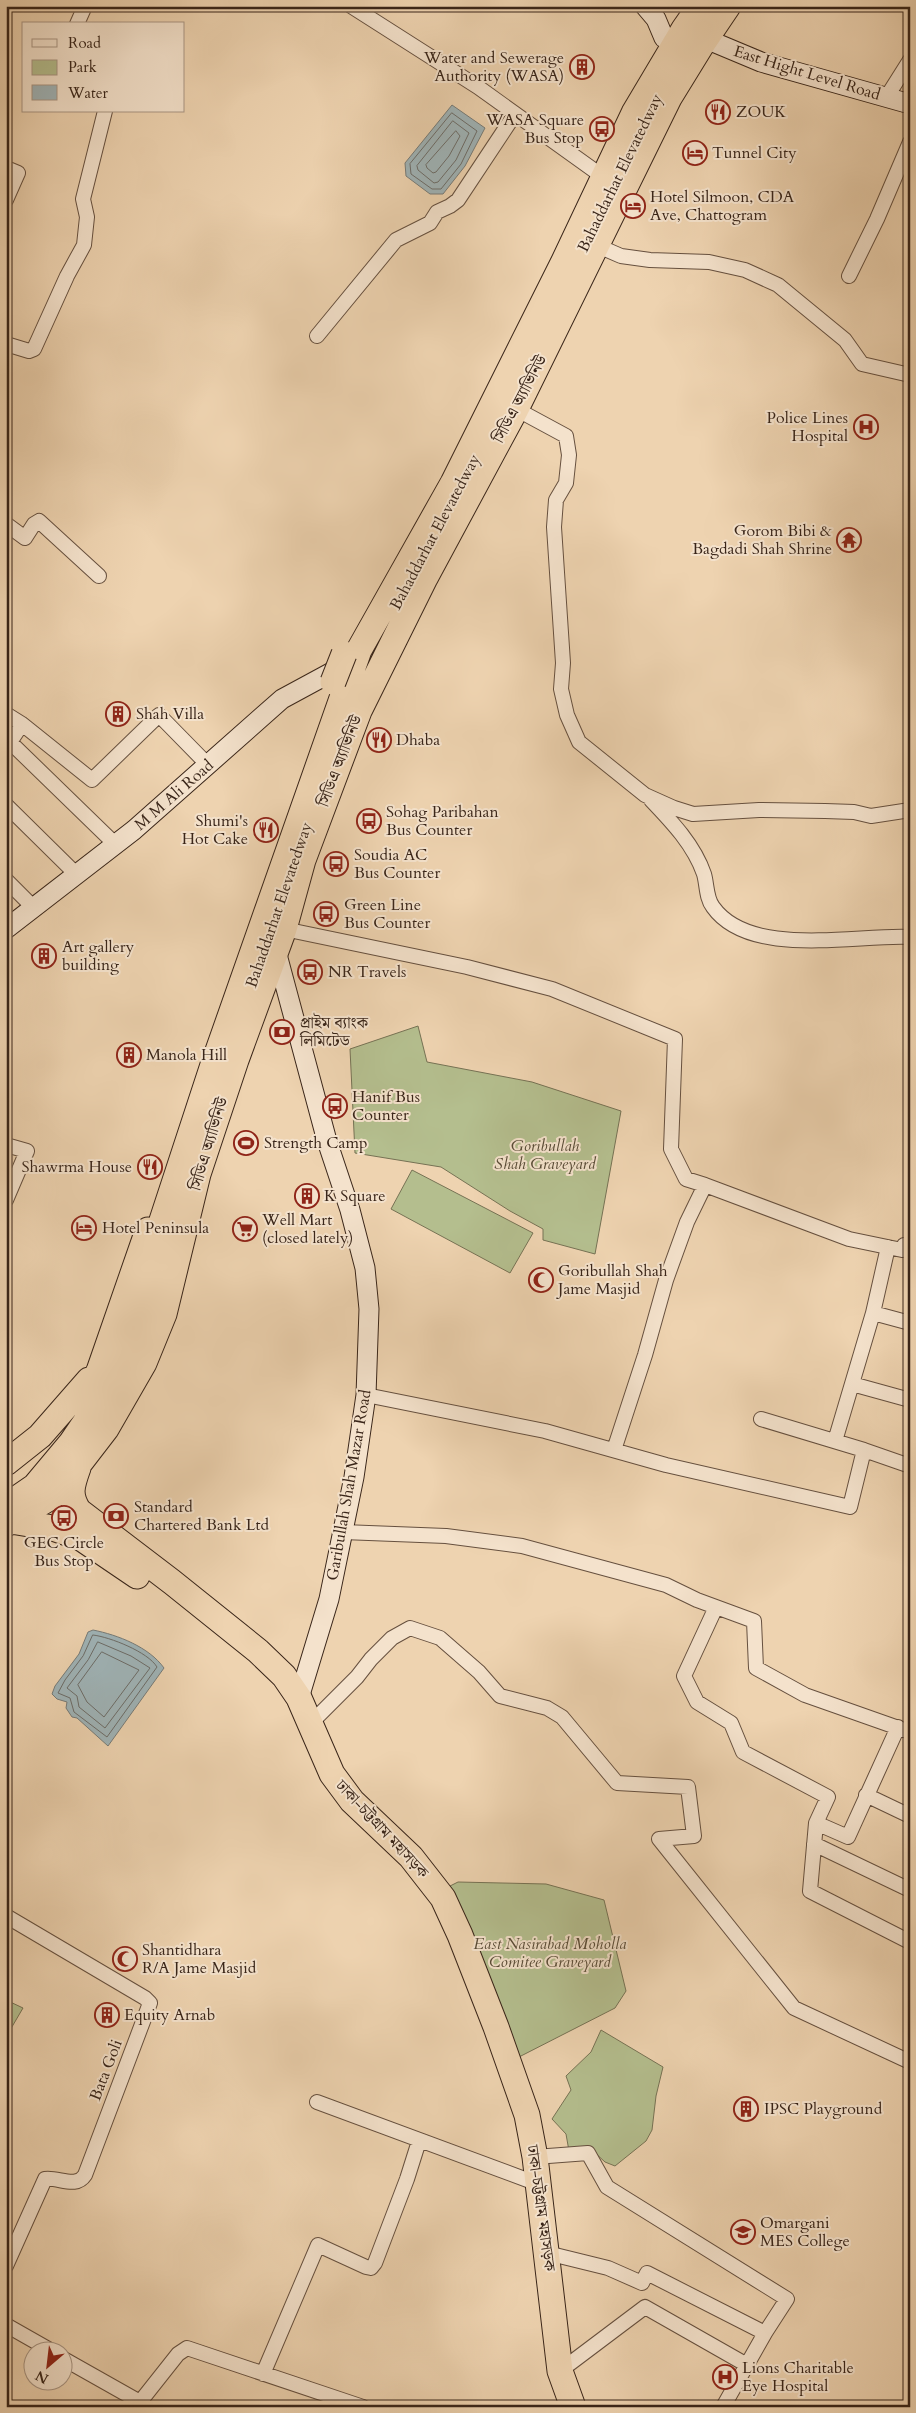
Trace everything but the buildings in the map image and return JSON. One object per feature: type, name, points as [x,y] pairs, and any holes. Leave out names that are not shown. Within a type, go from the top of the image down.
[{"type":"highway","points":[[200,1059],[341,667],[582,199],[604,165],[639,79],[664,38],[688,6]]},
{"type":"highway","name":"Bahaddarhat Elevatedway","points":[[6,1496],[32,1477],[69,1435],[109,1369],[147,1266],[213,1065],[359,650],[453,483],[604,165],[684,28],[700,6]]},
{"type":"highway","name":"Bahaddarhat Elevatedway","points":[[8,1517],[65,1450],[116,1376],[156,1274],[219,1074],[365,660],[483,443],[578,257],[644,119],[712,6]]},
{"type":"highway","name":"সিডিএ অ্যাভিনিউ","points":[[8,1517],[56,1494],[106,1429],[134,1380],[164,1314],[198,1174],[236,1060],[280,940],[303,860],[359,711],[425,578],[516,410],[669,98],[728,6]]},
{"type":"highway","name":"সিডিএ অ্যাভিনিউ","points":[[6,1488],[29,1471],[60,1435],[87,1394],[99,1371],[194,1097],[251,946],[341,667]]},
{"type":"highway","points":[[6,1463],[40,1436],[80,1388],[99,1371]]},
{"type":"highway","name":"ঢাকা-চট্টগ্রাম মহাসড়ক","points":[[81,1460],[70,1489],[71,1499],[78,1511],[172,1582],[258,1651],[284,1676],[299,1698],[332,1774],[352,1801],[411,1857],[442,1898],[460,1935],[502,2043],[527,2115],[547,2253],[560,2371],[573,2407]]},
{"type":"highway","name":"ঢাকা-চট্টগ্রাম মহাসড়ক","points":[[8,1517],[53,1528],[81,1538],[173,1601],[266,1678],[283,1699],[297,1722],[312,1768],[322,1786],[343,1810],[390,1854],[441,1922],[465,1974],[506,2085],[534,2172],[546,2360],[561,2407]]},
{"type":"street","points":[[78,22],[85,6]]},
{"type":"street","points":[[351,6],[478,87],[515,114],[604,165]]},
{"type":"street","points":[[645,6],[656,20],[664,38]]},
{"type":"street","name":"East Hight Level Road","points":[[706,39],[760,62],[910,104]]},
{"type":"street","points":[[886,98],[910,60]]},
{"type":"street","points":[[6,344],[29,351],[34,349],[67,276],[84,245],[87,217],[82,199],[105,112]]},
{"type":"street","points":[[317,336],[396,240],[430,223],[437,212],[458,200],[515,114]]},
{"type":"street","points":[[849,276],[878,219],[910,142]]},
{"type":"street","points":[[6,168],[18,173],[6,200]]},
{"type":"street","points":[[598,246],[621,256],[650,260],[709,262],[745,270],[778,284],[845,340],[862,364],[910,374]]},
{"type":"street","points":[[516,410],[566,436],[569,456],[566,483],[556,500],[554,527],[563,663],[561,689],[567,715],[579,742],[645,794],[678,828],[704,874],[712,906],[729,922],[756,934],[803,941],[835,941],[888,935],[910,936]]},
{"type":"street","points":[[6,524],[25,538],[34,524],[39,521],[99,576]]},
{"type":"street","name":"M M Ali Road","points":[[6,929],[134,830],[282,699],[341,667]]},
{"type":"street","points":[[6,714],[22,724],[92,780],[159,715],[208,765]]},
{"type":"street","points":[[22,724],[8,745],[115,844]]},
{"type":"street","points":[[645,794],[674,808],[694,814],[759,810],[854,812],[870,816],[910,810]]},
{"type":"street","points":[[6,805],[76,874]]},
{"type":"street","points":[[6,880],[32,907]]},
{"type":"street","points":[[280,940],[467,967],[552,989],[675,1039],[671,1149],[686,1179],[831,1233],[902,1250],[904,1245],[910,1247]]},
{"type":"street","name":"Garibullah Shah Mazar Road","points":[[280,940],[327,1141],[350,1210],[365,1268],[369,1292],[370,1328],[366,1395],[343,1532],[329,1599],[299,1698]]},
{"type":"street","points":[[6,1144],[27,1151],[6,1200]]},
{"type":"street","points":[[614,1450],[645,1355],[666,1280],[688,1222],[705,1185]]},
{"type":"street","points":[[834,1441],[873,1313],[888,1247]]},
{"type":"street","points":[[873,1313],[910,1323]]},
{"type":"street","points":[[852,1384],[910,1400]]},
{"type":"street","points":[[366,1395],[398,1399],[545,1431],[666,1465],[850,1507],[864,1450]]},
{"type":"street","points":[[761,1419],[910,1466]]},
{"type":"street","points":[[343,1532],[446,1536],[522,1546],[666,1586],[754,1622],[756,1668],[804,1695],[904,1730],[866,1795],[848,1837],[816,1822]]},
{"type":"street","points":[[716,1607],[684,1676],[697,1702],[731,1724],[743,1752],[828,1797],[816,1822],[810,1891],[910,1942]]},
{"type":"street","points":[[312,1726],[327,1706],[392,1638],[410,1628],[440,1638],[479,1672],[500,1696],[547,1708],[562,1717],[617,1783],[688,1787],[694,1836],[659,1840],[794,2008],[910,2062]]},
{"type":"street","points":[[866,1795],[910,1816]]},
{"type":"street","points":[[814,1844],[910,1890]]},
{"type":"street","name":"Bata Goli","points":[[6,1916],[145,1998],[150,2003],[85,2175],[82,2180],[76,2182],[45,2178],[6,2266]]},
{"type":"street","points":[[317,2102],[419,2141],[534,2172],[588,2153],[607,2187],[787,2299],[765,2333],[723,2407]]},
{"type":"street","points":[[263,2374],[318,2245],[371,2268],[407,2179],[419,2141]]},
{"type":"street","points":[[547,2253],[608,2268],[642,2283],[648,2273],[765,2333]]},
{"type":"street","points":[[560,2371],[645,2307],[747,2365]]},
{"type":"street","points":[[6,2325],[32,2340]]},
{"type":"street","points":[[72,2364],[140,2402],[184,2348],[263,2374],[324,2401],[363,2407]]},
{"type":"green space","name":"Goribullah Shah Graveyard","points":[[418,1026],[427,1062],[532,1082],[621,1111],[595,1254],[543,1240],[543,1229],[510,1211],[441,1167],[355,1153],[350,1049]]},
{"type":"green space","points":[[412,1170],[533,1233],[510,1273],[391,1209]]},
{"type":"green space","name":"East Nasirabad Moholla Comitee Graveyard","points":[[458,1882],[546,1884],[604,1900],[626,1991],[615,2008],[517,2058],[444,1889]]},
{"type":"green space","points":[[6,2000],[23,2008],[6,2037]]},
{"type":"green space","points":[[601,2030],[663,2067],[656,2096],[652,2130],[646,2141],[615,2166],[605,2162],[593,2151],[569,2151],[566,2134],[552,2119],[571,2090],[566,2076],[591,2052]]},
{"type":"water","points":[[452,105],[485,128],[465,166],[443,194],[430,194],[406,176],[405,163]]},
{"type":"water","points":[[93,1630],[113,1635],[142,1648],[164,1668],[108,1746],[77,1718],[72,1717],[66,1708],[67,1702],[57,1699],[52,1694],[55,1686],[79,1654],[88,1632]]},
{"type":"place","name":"Water and Sewerage Authority (WASA)","points":[[582,67]]},
{"type":"place","name":"ZOUK","points":[[718,112]]},
{"type":"place","name":"WASA Square Bus Stop","points":[[602,129]]},
{"type":"place","name":"Tunnel City","points":[[695,153]]},
{"type":"place","name":"Hotel Silmoon, CDA Ave, Chattogram","points":[[633,206]]},
{"type":"place","name":"Police Lines Hospital","points":[[866,427]]},
{"type":"place","name":"Gorom Bibi & Bagdadi Shah Shrine","points":[[849,540]]},
{"type":"place","name":"Shah Villa","points":[[118,714]]},
{"type":"place","name":"Dhaba","points":[[379,740]]},
{"type":"place","name":"Sohag Paribahan Bus Counter","points":[[369,821]]},
{"type":"place","name":"Shumi's Hot Cake","points":[[266,830]]},
{"type":"place","name":"Soudia AC Bus Counter","points":[[336,864]]},
{"type":"place","name":"Green Line Bus Counter","points":[[326,914]]},
{"type":"place","name":"Art gallery building","points":[[44,956]]},
{"type":"place","name":"NR Travels","points":[[310,972]]},
{"type":"place","name":"প্রাইম ব্যাংক লিমিটেড","points":[[282,1032]]},
{"type":"place","name":"Manola Hill","points":[[129,1055]]},
{"type":"place","name":"Hanif Bus Counter","points":[[335,1106]]},
{"type":"place","name":"Strength Camp","points":[[246,1143]]},
{"type":"place","name":"Shawrma House","points":[[150,1167]]},
{"type":"place","name":"K Square","points":[[307,1196]]},
{"type":"place","name":"Hotel Peninsula","points":[[84,1228]]},
{"type":"place","name":"Well Mart (closed lately)","points":[[245,1229]]},
{"type":"place","name":"Goribullah Shah Jame Masjid","points":[[541,1280]]},
{"type":"place","name":"Standard Chartered Bank Ltd","points":[[116,1516]]},
{"type":"place","name":"GEC Circle Bus Stop","points":[[64,1518]]},
{"type":"place","name":"Shantidhara R/A Jame Masjid","points":[[125,1959]]},
{"type":"place","name":"Equity Arnab","points":[[107,2015]]},
{"type":"place","name":"IPSC Playground","points":[[746,2109]]},
{"type":"place","name":"Omargani MES College","points":[[743,2232]]},
{"type":"place","name":"Lions Charitable Eye Hospital","points":[[725,2377]]}]
